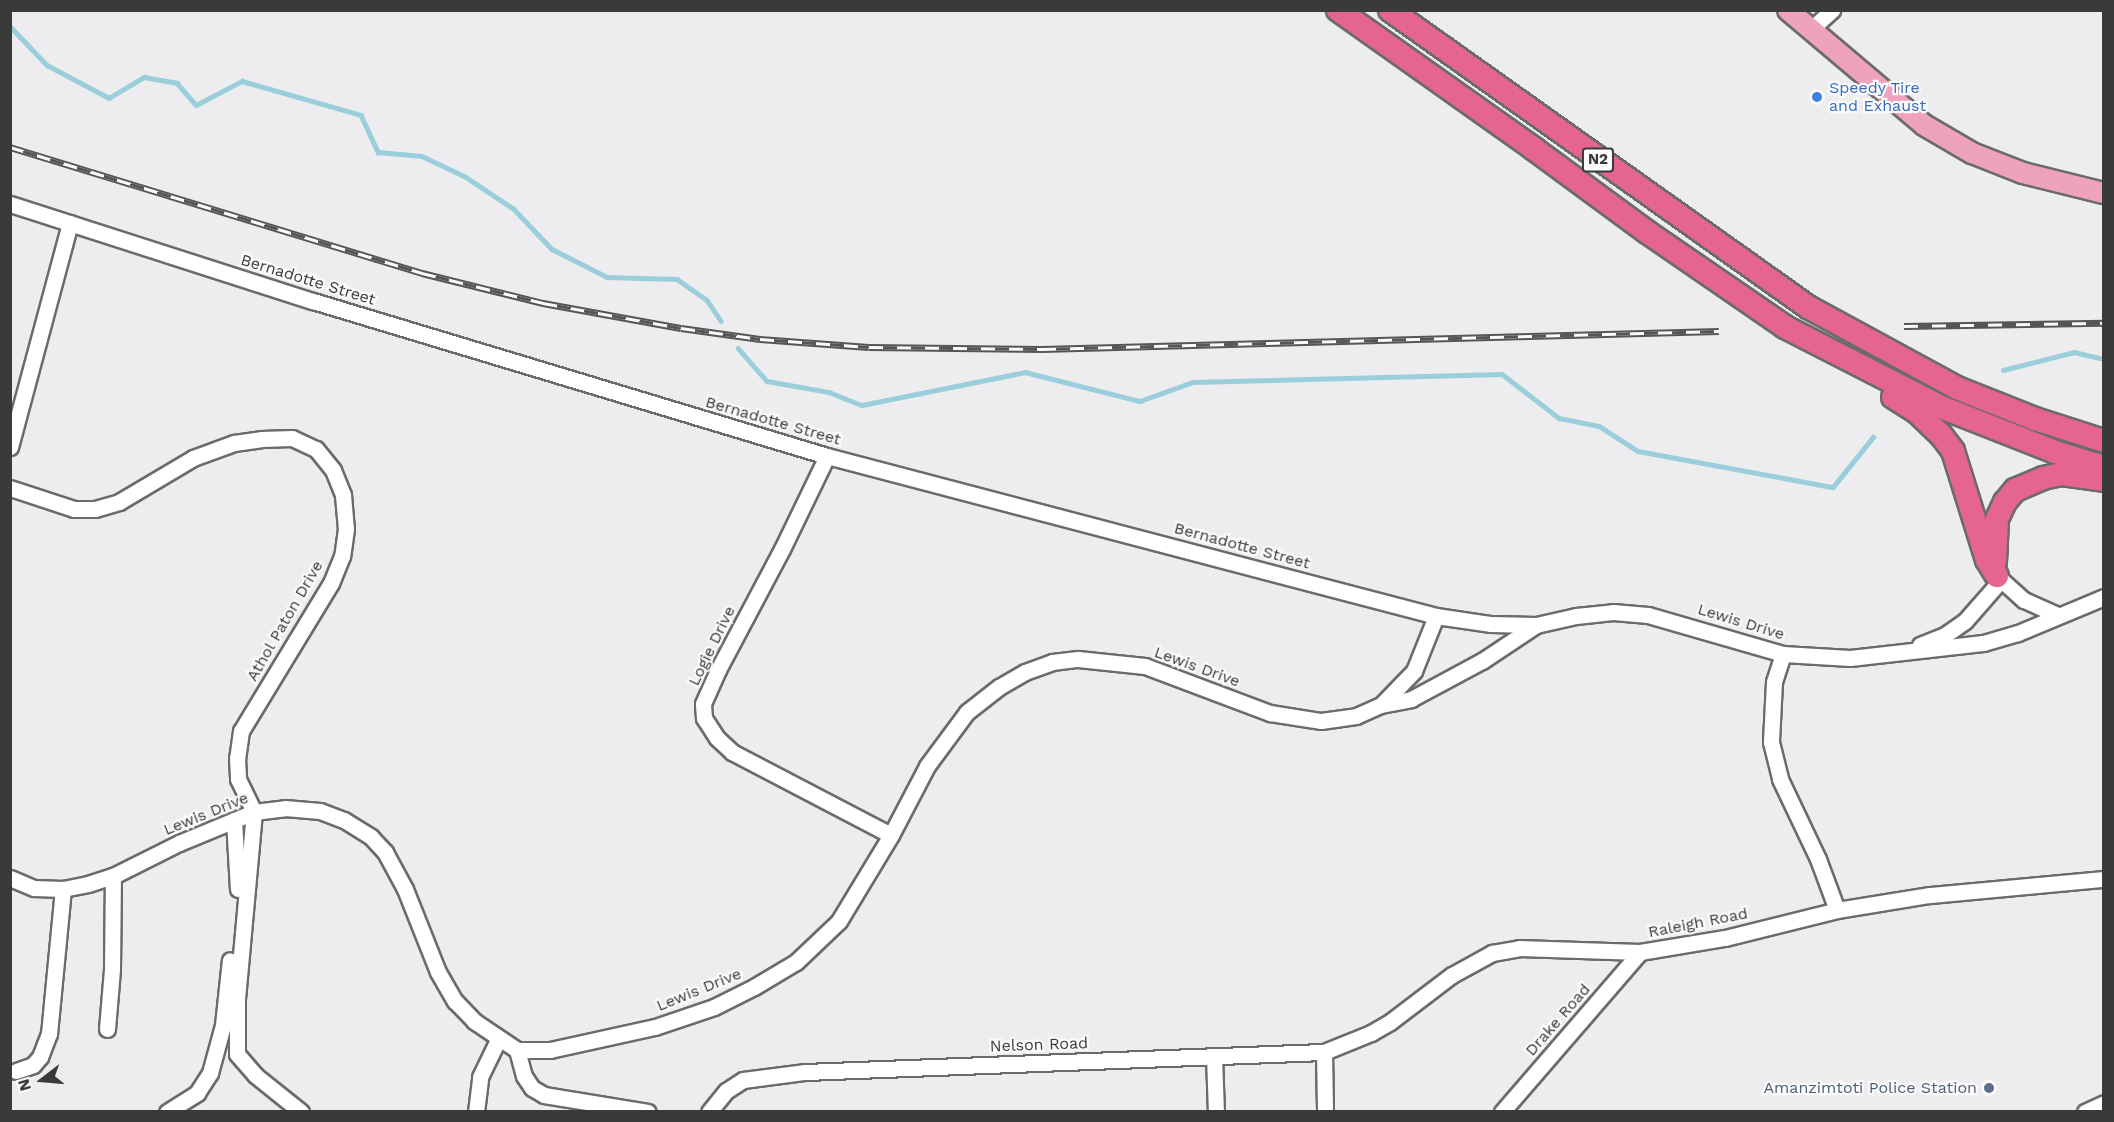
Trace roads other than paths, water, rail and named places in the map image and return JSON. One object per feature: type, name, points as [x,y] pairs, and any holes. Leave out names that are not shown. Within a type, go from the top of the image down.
[{"type":"highway","name":"N2","points":[[1338,10],[1534,148],[1676,253],[1785,327],[1941,408],[2055,452],[2103,467]]},
{"type":"highway","name":"N2","points":[[1390,10],[1808,307],[1957,388],[2072,431],[2103,439]]},
{"type":"highway","points":[[1785,327],[1917,412],[1941,435],[1953,451],[1987,560],[1998,579]]},
{"type":"highway","points":[[1998,579],[1994,552],[1997,519],[2005,502],[2015,490],[2043,478],[2062,474],[2103,480]]},
{"type":"main road","points":[[1788,10],[1924,125],[1972,153],[2023,173],[2103,193]]},
{"type":"street","points":[[1810,30],[1832,10]]},
{"type":"street","name":"Bernadotte Street","points":[[10,204],[313,301],[827,456],[1436,616],[1491,624],[1536,625]]},
{"type":"street","points":[[10,447],[70,223]]},
{"type":"street","name":"Athol Paton Drive","points":[[10,488],[74,509],[95,509],[119,502],[193,458],[234,442],[261,439],[292,438],[315,449],[333,470],[343,495],[346,529],[342,556],[331,583],[241,731],[237,758],[238,779],[254,812]]},
{"type":"street","name":"Logie Drive","points":[[827,456],[782,549],[718,669],[703,704],[704,718],[717,738],[732,752],[891,835]]},
{"type":"street","points":[[1888,655],[1945,635],[1965,621],[1998,579],[2024,600],[2058,615]]},
{"type":"street","name":"Lewis Drive","points":[[10,878],[34,888],[63,889],[113,876],[254,812],[285,808],[320,810],[344,820],[370,837],[385,852],[405,889],[438,972],[455,1000],[474,1021],[498,1040],[517,1050],[550,1050],[655,1027],[714,1007],[796,962],[839,921],[891,835],[927,766],[967,712],[999,687],[1025,672],[1052,662],[1078,659],[1145,666],[1270,712],[1321,721],[1356,716],[1381,705],[1411,699],[1482,661],[1536,625],[1613,612],[1648,615],[1783,654],[1850,658],[1983,643],[2018,633],[2103,597]]},
{"type":"street","name":"Lewis Drive","points":[[1381,705],[1414,671],[1436,616]]},
{"type":"street","points":[[1783,654],[1774,682],[1771,742],[1780,779],[1818,859],[1837,910]]},
{"type":"street","points":[[254,812],[237,998],[237,1054],[255,1075],[301,1112]]},
{"type":"street","points":[[167,1112],[197,1093],[210,1073],[223,1025],[239,882],[234,820]]},
{"type":"street","points":[[107,1029],[112,969],[113,876]]},
{"type":"street","name":"Raleigh Road","points":[[1324,1052],[1371,1033],[1452,975],[1492,953],[1519,948],[1640,952],[1725,938],[1837,910],[1930,895],[2103,879]]},
{"type":"street","points":[[16,1071],[33,1065],[40,1057],[49,1034],[63,889]]},
{"type":"street","name":"Drake Road","points":[[1502,1112],[1640,952]]},
{"type":"street","points":[[476,1112],[480,1077],[498,1040]]},
{"type":"street","points":[[517,1050],[524,1076],[532,1088],[544,1095],[648,1112]]},
{"type":"street","points":[[1324,1052],[1325,1112]]},
{"type":"street","name":"Nelson Road","points":[[709,1112],[726,1091],[743,1080],[805,1072],[1324,1052]]},
{"type":"street","points":[[1214,1056],[1216,1112]]},
{"type":"street","points":[[2085,1112],[2103,1103]]},
{"type":"waterway","points":[[10,26],[47,65],[109,98],[144,77],[177,83],[196,105],[242,81],[361,115],[378,152],[422,156],[466,177],[514,209],[552,249],[607,277],[677,279],[707,300],[721,321]]},
{"type":"waterway","points":[[738,348],[767,381],[829,392],[862,405],[1025,372],[1140,401],[1193,382],[1502,374],[1559,418],[1599,426],[1638,451],[1833,487],[1873,437]]},
{"type":"waterway","points":[[2003,370],[2074,352],[2104,359]]},
{"type":"railway","points":[[10,147],[422,273],[543,303],[681,328],[760,339],[869,347],[1042,349],[1719,331]]},
{"type":"railway","points":[[1904,326],[2104,323]]},
{"type":"place","name":"Speedy Tire and Exhaust","points":[[1817,97]]},
{"type":"place","name":"Amanzimtoti Police Station","points":[[1989,1088]]}]
